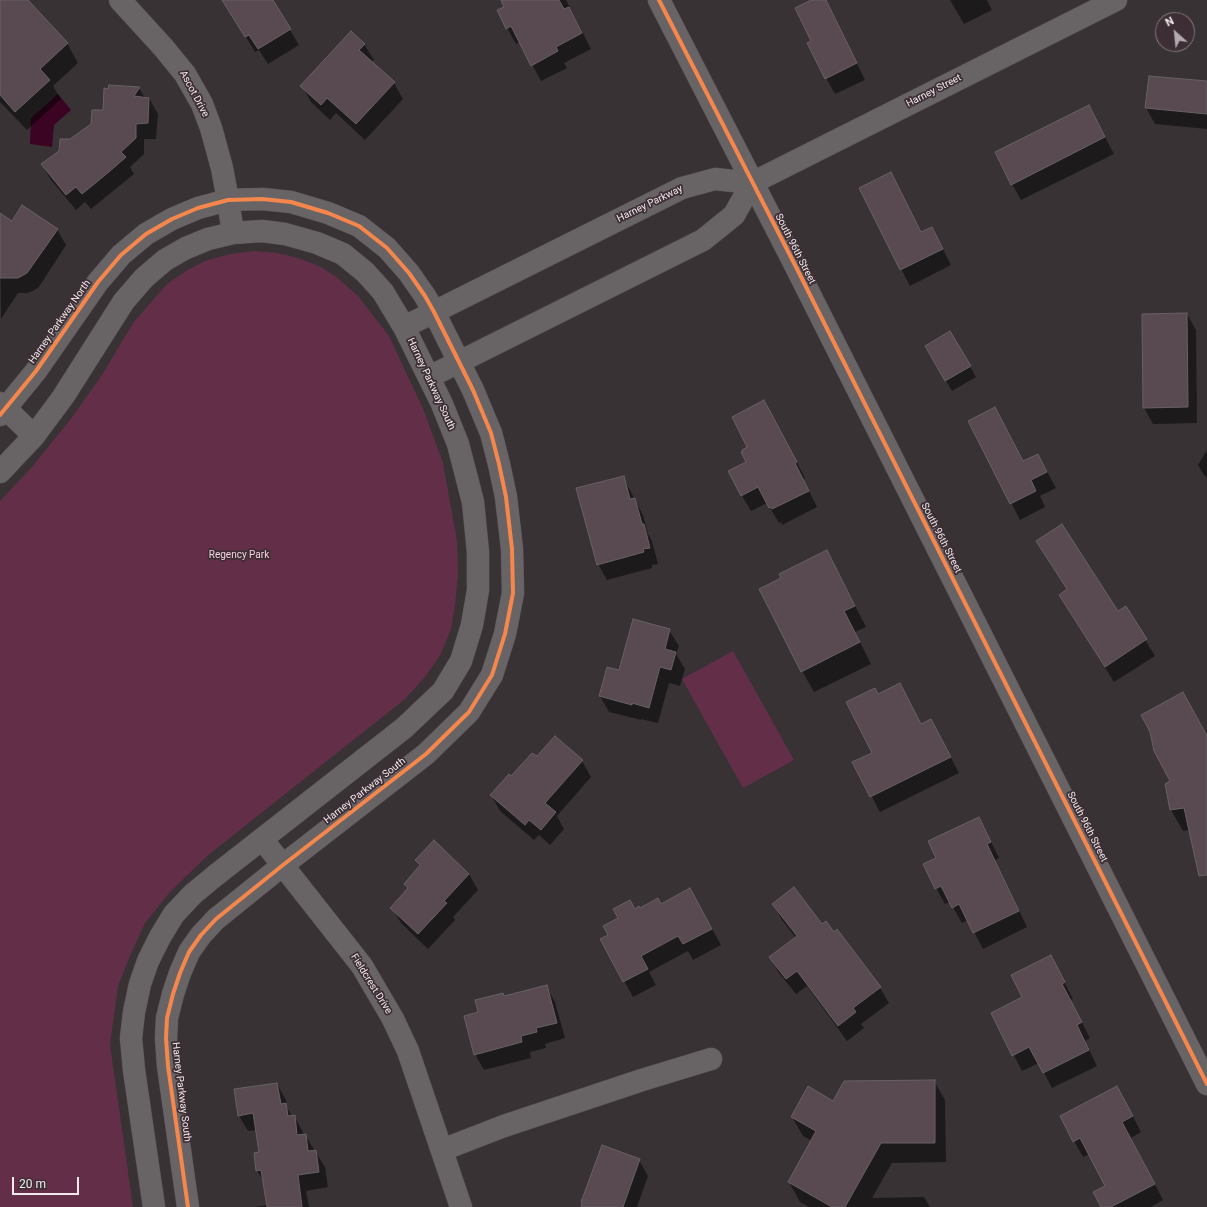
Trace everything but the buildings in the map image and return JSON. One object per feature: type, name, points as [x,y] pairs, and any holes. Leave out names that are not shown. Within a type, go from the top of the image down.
[{"type":"street","name":"Ascot Drive","points":[[120,0],[163,46],[185,74],[202,104],[211,128],[222,168],[233,232]]},
{"type":"street","name":"South 96th Street","points":[[659,0],[1207,1084]]},
{"type":"street","name":"Harney Street","points":[[752,183],[1108,2]]},
{"type":"street","name":"Harney Parkway","points":[[404,327],[682,188],[715,178],[752,183]]},
{"type":"street","points":[[429,377],[704,240],[734,215],[752,183]]},
{"type":"street","name":"Harney Parkway North","points":[[2,409],[36,371],[98,282],[121,255],[146,234],[172,219],[198,208],[228,200],[262,199],[291,202],[328,212],[359,226],[387,248],[410,273],[434,312],[459,362]]},
{"type":"street","points":[[0,472],[34,436],[63,397],[124,301],[144,278],[165,260],[186,248],[208,239],[233,232],[262,231],[285,234],[317,243],[343,254],[365,272],[383,292],[404,327]]},
{"type":"street","name":"Harney Parkway South","points":[[154,1207],[134,1070],[131,1038],[134,1012],[140,984],[148,961],[160,937],[174,914],[193,894],[404,728],[443,691],[461,661],[472,625],[478,590],[478,552],[474,509],[466,473],[458,444],[442,404],[404,327]]},
{"type":"street","name":"Harney Parkway South","points":[[188,1207],[166,1045],[167,1018],[172,994],[186,959],[200,935],[216,919],[426,754],[469,712],[492,675],[506,634],[512,593],[511,542],[506,497],[491,433],[473,390],[459,362]]},
{"type":"street","points":[[2,409],[34,436]]},
{"type":"street","name":"Fieldcrest Drive","points":[[262,839],[362,966],[393,1019],[408,1051],[462,1207]]},
{"type":"street","points":[[442,1150],[511,1124],[711,1058]]},
{"type":"green space","name":"Regency Park","points":[[254,251],[277,253],[298,258],[321,267],[339,279],[358,296],[389,336],[424,411],[443,463],[457,541],[458,575],[451,629],[441,654],[425,677],[405,699],[207,856],[170,892],[145,923],[118,986],[110,1045],[133,1207],[0,1207],[0,501],[32,467],[70,420],[102,375],[133,323],[167,284],[186,271],[205,261],[230,254]]},
{"type":"green space","points":[[733,651],[794,760],[743,788],[682,679]]},
{"type":"shaded area","points":[[58,94],[71,110],[54,125],[52,147],[30,144],[31,118]]},
{"type":"cycle path","points":[[659,0],[795,265],[1207,1084]]},
{"type":"cycle path","points":[[0,415],[36,371],[98,282],[121,255],[146,234],[172,219],[198,208],[228,200],[262,199],[291,202],[328,213],[359,226],[387,248],[409,273],[434,312],[473,390],[491,433],[499,464],[506,497],[512,549],[513,593],[505,634],[492,675],[469,712],[426,754],[216,919],[201,935],[189,952],[180,973],[167,1018],[166,1038],[168,1066],[188,1207]]}]
